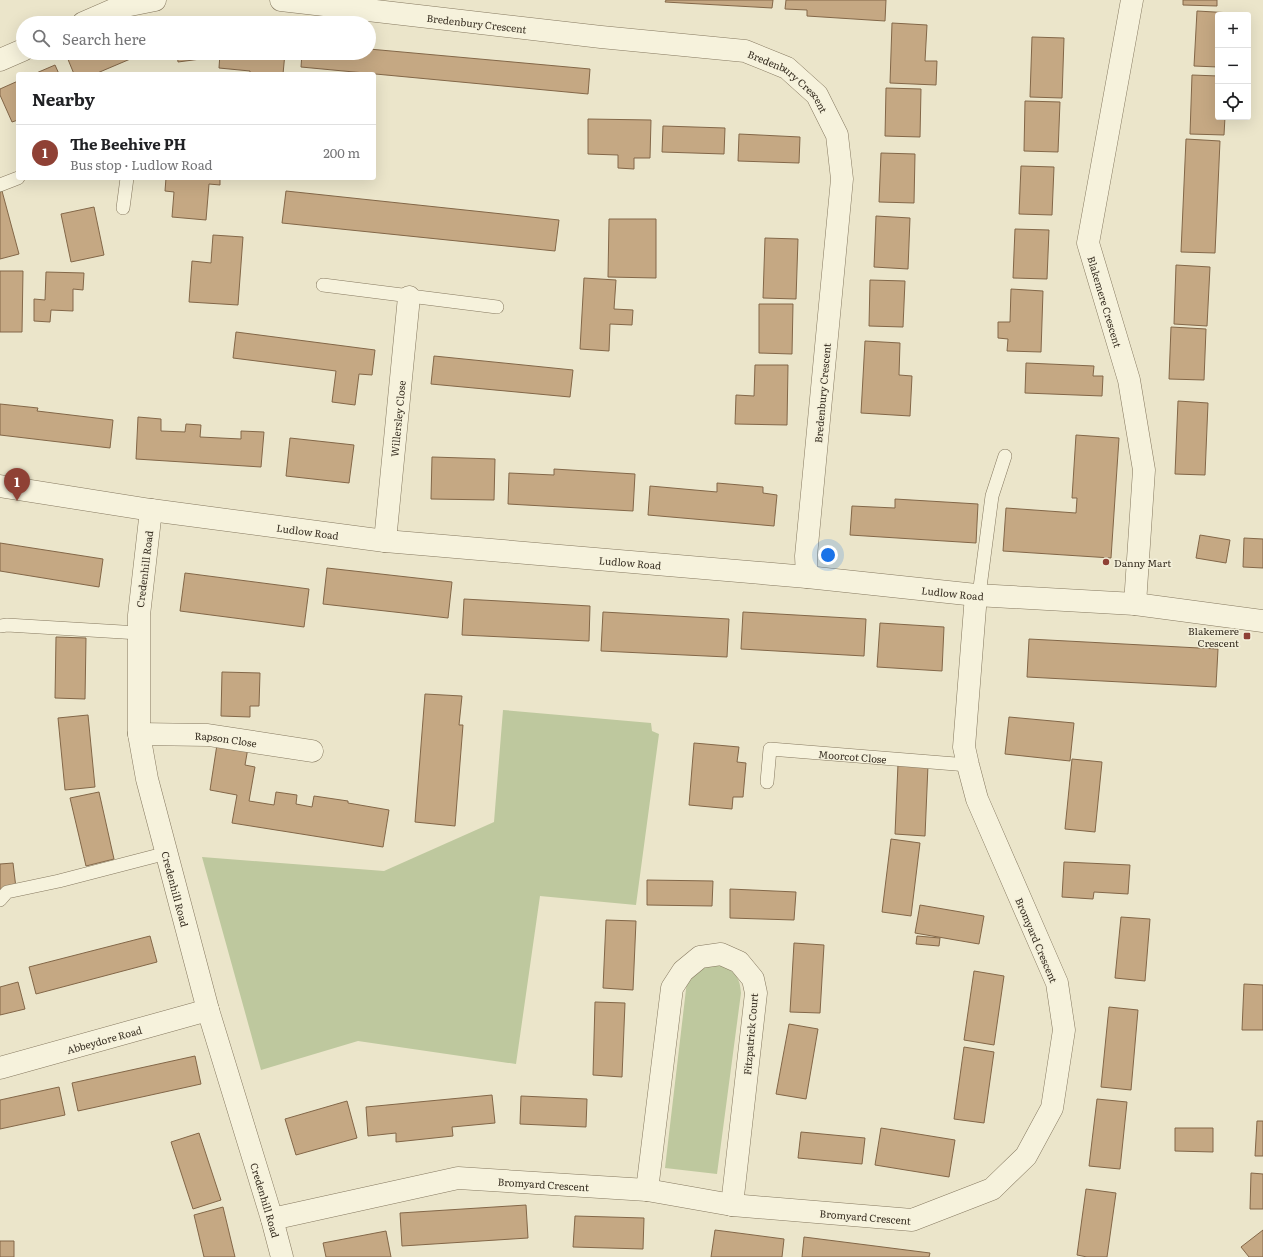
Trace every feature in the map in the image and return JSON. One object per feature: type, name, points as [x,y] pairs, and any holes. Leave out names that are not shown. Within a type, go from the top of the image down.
[{"type":"street","points":[[99,16],[120,7],[156,0]]},
{"type":"street","name":"Bredenbury Crescent","points":[[281,0],[445,9],[601,37],[745,51],[786,68],[817,95],[837,135],[842,179],[806,556],[807,577]]},
{"type":"street","name":"Blakemere Crescent","points":[[1132,0],[1088,243],[1129,380],[1144,470],[1135,604]]},
{"type":"street","points":[[0,60],[16,53]]},
{"type":"street","name":"Willersley Close","points":[[384,541],[409,297]]},
{"type":"street","name":"Ludlow Road","points":[[0,486],[151,510],[384,541],[807,577],[978,594],[1135,604],[1263,621]]},
{"type":"street","name":"Credenhill Road","points":[[151,510],[139,616],[139,734],[147,779],[208,1010],[272,1219],[282,1257]]},
{"type":"street","name":"Bromyard Crescent","points":[[272,1219],[458,1178],[647,1190],[732,1205],[912,1220],[992,1189],[1026,1156],[1052,1108],[1064,1030],[1057,982],[976,799],[964,747],[978,594]]},
{"type":"street","name":"Rapson Close","points":[[139,734],[208,735],[312,751]]},
{"type":"street","name":"Fitzpatrick Court","points":[[647,1190],[672,988],[683,971],[700,957],[721,954],[739,962],[753,979],[756,993],[732,1205]]},
{"type":"street","name":"Abbeydore Road","points":[[0,1068],[208,1010]]},
{"type":"lane","points":[[0,185],[16,179]]},
{"type":"lane","points":[[123,208],[127,180]]},
{"type":"lane","points":[[323,286],[498,307]]},
{"type":"lane","points":[[978,594],[992,496],[1005,456]]},
{"type":"lane","points":[[0,626],[6,625],[139,633]]},
{"type":"lane","name":"Moorcot Close","points":[[767,782],[770,749],[968,765]]},
{"type":"lane","points":[[0,900],[6,892],[59,881],[167,853]]},
{"type":"green space","points":[[503,710],[651,723],[652,731],[659,734],[636,905],[540,896],[516,1064],[358,1041],[261,1070],[202,857],[384,871],[494,822]]},
{"type":"green space","points":[[719,964],[729,969],[738,978],[741,993],[717,1174],[665,1168],[687,981],[704,966]]},
{"type":"building","points":[[666,0],[773,0],[772,8],[665,2]]},
{"type":"building","points":[[786,0],[886,0],[885,21],[807,16],[807,10],[785,9]]},
{"type":"building","points":[[1183,0],[1217,0],[1217,6],[1183,5]]},
{"type":"building","points":[[1197,11],[1215,12],[1215,67],[1194,66]]},
{"type":"building","points":[[892,23],[927,25],[925,61],[937,61],[936,85],[890,83]]},
{"type":"building","points":[[1032,37],[1064,38],[1062,98],[1030,97]]},
{"type":"building","points":[[376,50],[590,69],[588,94],[376,74],[376,72],[354,72],[301,67],[302,60],[376,60]]},
{"type":"building","points":[[68,60],[128,60],[100,72],[73,72]]},
{"type":"building","points":[[178,60],[193,60],[178,62]]},
{"type":"building","points":[[220,60],[284,60],[283,72],[250,72],[219,68]]},
{"type":"building","points":[[55,65],[58,72],[39,72]]},
{"type":"building","points":[[1192,75],[1215,76],[1215,120],[1225,120],[1224,135],[1190,134]]},
{"type":"building","points":[[16,82],[16,121],[12,122],[0,95],[0,89]]},
{"type":"building","points":[[886,88],[921,89],[920,137],[885,136]]},
{"type":"building","points":[[1025,101],[1060,102],[1058,152],[1024,151]]},
{"type":"building","points":[[588,119],[651,120],[650,158],[634,158],[634,169],[618,168],[618,155],[588,154]]},
{"type":"building","points":[[663,126],[725,128],[724,154],[662,152]]},
{"type":"building","points":[[739,134],[800,137],[799,163],[738,161]]},
{"type":"building","points":[[1186,139],[1220,141],[1215,253],[1181,252]]},
{"type":"building","points":[[881,153],[915,154],[914,203],[879,202]]},
{"type":"building","points":[[1021,166],[1054,167],[1052,215],[1019,214]]},
{"type":"building","points":[[166,180],[220,180],[220,185],[209,184],[206,220],[172,217],[174,192],[165,191]]},
{"type":"building","points":[[2,191],[19,254],[0,259],[0,192]]},
{"type":"building","points":[[286,191],[559,220],[555,251],[282,223]]},
{"type":"building","points":[[94,207],[104,255],[71,262],[61,214]]},
{"type":"building","points":[[876,216],[910,218],[908,269],[874,267]]},
{"type":"building","points":[[609,219],[656,219],[656,278],[608,277]]},
{"type":"building","points":[[1015,229],[1049,230],[1047,279],[1013,278]]},
{"type":"building","points":[[213,235],[243,237],[238,305],[189,302],[192,261],[211,263]]},
{"type":"building","points":[[765,238],[798,239],[796,299],[763,298]]},
{"type":"building","points":[[1176,265],[1210,267],[1207,326],[1174,324]]},
{"type":"building","points":[[0,271],[23,271],[22,332],[0,332]]},
{"type":"building","points":[[46,272],[84,273],[83,290],[73,289],[73,311],[51,310],[50,322],[34,321],[34,299],[45,300]]},
{"type":"building","points":[[584,278],[616,280],[614,309],[633,310],[632,325],[610,324],[609,351],[580,349]]},
{"type":"building","points":[[870,280],[905,281],[903,327],[869,326]]},
{"type":"building","points":[[1011,289],[1043,291],[1041,352],[1007,351],[1008,339],[998,338],[998,322],[1010,322]]},
{"type":"building","points":[[759,304],[793,304],[792,354],[759,353]]},
{"type":"building","points":[[1171,327],[1206,329],[1204,380],[1169,379]]},
{"type":"building","points":[[236,332],[375,350],[372,375],[359,374],[355,405],[332,402],[336,371],[233,358]]},
{"type":"building","points":[[865,341],[900,343],[899,375],[912,376],[910,416],[861,413]]},
{"type":"building","points":[[434,356],[573,370],[570,397],[431,384]]},
{"type":"building","points":[[1026,363],[1094,366],[1093,376],[1103,376],[1102,396],[1025,393]]},
{"type":"building","points":[[755,365],[788,365],[787,425],[735,424],[736,395],[754,396]]},
{"type":"building","points":[[1178,401],[1208,403],[1205,475],[1175,474]]},
{"type":"building","points":[[0,404],[38,408],[37,411],[113,420],[110,448],[0,435]]},
{"type":"building","points":[[138,417],[161,419],[161,431],[185,432],[186,424],[201,425],[200,437],[241,439],[241,431],[264,432],[261,467],[136,459]]},
{"type":"building","points":[[1076,435],[1119,438],[1111,558],[1003,551],[1006,508],[1076,513],[1077,498],[1072,498]]},
{"type":"building","points":[[290,438],[354,445],[349,483],[286,476]]},
{"type":"building","points":[[432,457],[495,459],[494,500],[431,499]]},
{"type":"building","points":[[554,469],[635,474],[633,511],[508,504],[509,473],[554,475]]},
{"type":"building","points":[[717,483],[763,487],[763,493],[777,495],[774,526],[648,515],[650,486],[717,492]]},
{"type":"building","points":[[895,499],[978,504],[976,543],[850,535],[852,506],[895,508]]},
{"type":"building","points":[[1200,535],[1230,540],[1226,563],[1196,558]]},
{"type":"building","points":[[1244,538],[1263,539],[1263,568],[1243,567]]},
{"type":"building","points":[[0,543],[103,559],[99,587],[0,571]]},
{"type":"building","points":[[327,568],[452,582],[448,618],[323,604]]},
{"type":"building","points":[[185,573],[309,589],[304,627],[180,611]]},
{"type":"building","points":[[464,599],[590,606],[589,641],[462,635]]},
{"type":"building","points":[[603,612],[729,619],[727,657],[601,651]]},
{"type":"building","points":[[743,612],[866,619],[864,656],[741,649]]},
{"type":"building","points":[[880,623],[944,627],[942,671],[877,667]]},
{"type":"building","points":[[56,637],[86,638],[85,699],[55,698]]},
{"type":"building","points":[[1029,639],[1218,649],[1216,687],[1027,677]]},
{"type":"building","points":[[222,672],[260,673],[259,706],[250,706],[250,717],[221,716]]},
{"type":"building","points":[[425,694],[462,696],[459,725],[463,725],[455,826],[415,822]]},
{"type":"building","points":[[88,715],[95,787],[65,790],[58,718]]},
{"type":"building","points":[[1009,717],[1074,723],[1070,761],[1005,754]]},
{"type":"building","points":[[218,738],[249,742],[245,765],[255,767],[249,801],[274,805],[276,792],[297,795],[296,804],[312,807],[314,796],[348,801],[348,803],[389,810],[383,847],[232,823],[237,795],[210,790]]},
{"type":"building","points":[[694,743],[739,747],[737,762],[746,763],[743,797],[733,797],[732,809],[689,805]]},
{"type":"building","points":[[1072,759],[1102,762],[1095,832],[1065,829]]},
{"type":"building","points":[[898,764],[928,765],[925,836],[895,834]]},
{"type":"building","points":[[99,792],[114,859],[86,866],[70,798]]},
{"type":"building","points":[[891,839],[920,843],[911,916],[882,912]]},
{"type":"building","points":[[1064,862],[1130,865],[1128,894],[1094,892],[1093,899],[1062,897]]},
{"type":"building","points":[[13,863],[16,888],[0,890],[0,864]]},
{"type":"building","points":[[647,880],[713,881],[712,906],[647,905]]},
{"type":"building","points":[[730,889],[796,892],[794,920],[730,918]]},
{"type":"building","points":[[920,905],[984,916],[979,944],[915,933]]},
{"type":"building","points":[[1121,917],[1150,919],[1145,981],[1115,978]]},
{"type":"building","points":[[606,920],[636,921],[633,990],[603,988]]},
{"type":"building","points":[[150,936],[157,962],[36,994],[29,967]]},
{"type":"building","points":[[917,936],[940,938],[939,946],[916,944]]},
{"type":"building","points":[[794,943],[824,945],[820,1013],[790,1012]]},
{"type":"building","points":[[974,971],[1004,976],[994,1045],[964,1040]]},
{"type":"building","points":[[18,982],[25,1009],[0,1015],[0,987]]},
{"type":"building","points":[[1244,984],[1263,985],[1263,1030],[1242,1030]]},
{"type":"building","points":[[595,1002],[625,1003],[622,1077],[593,1075]]},
{"type":"building","points":[[1109,1007],[1138,1010],[1131,1090],[1101,1087]]},
{"type":"building","points":[[789,1024],[818,1029],[806,1099],[776,1094]]},
{"type":"building","points":[[964,1047],[994,1052],[984,1123],[954,1119]]},
{"type":"building","points":[[195,1056],[201,1084],[78,1111],[72,1083]]},
{"type":"building","points":[[59,1087],[65,1115],[0,1129],[0,1100]]},
{"type":"building","points":[[492,1095],[495,1123],[452,1127],[453,1136],[396,1142],[396,1133],[368,1136],[366,1107]]},
{"type":"building","points":[[521,1096],[587,1099],[586,1127],[520,1124]]},
{"type":"building","points":[[1097,1099],[1127,1102],[1120,1169],[1089,1166]]},
{"type":"building","points":[[347,1101],[357,1138],[296,1155],[285,1119]]},
{"type":"building","points":[[1257,1121],[1263,1121],[1263,1156],[1255,1156]]},
{"type":"building","points":[[881,1128],[955,1140],[949,1177],[875,1165]]},
{"type":"building","points":[[1175,1128],[1213,1128],[1213,1152],[1175,1151]]},
{"type":"building","points":[[801,1132],[865,1138],[862,1164],[798,1158]]},
{"type":"building","points":[[199,1133],[221,1200],[193,1209],[171,1142]]},
{"type":"building","points":[[1251,1173],[1263,1174],[1263,1209],[1250,1209]]},
{"type":"building","points":[[1086,1189],[1116,1193],[1107,1257],[1087,1257],[1077,1255]]},
{"type":"building","points":[[526,1205],[528,1238],[402,1246],[400,1213]]},
{"type":"building","points":[[223,1207],[235,1257],[204,1257],[194,1215]]},
{"type":"building","points":[[575,1216],[644,1218],[643,1249],[573,1247]]},
{"type":"building","points":[[715,1230],[784,1239],[782,1257],[711,1257]]},
{"type":"building","points":[[1263,1230],[1263,1257],[1249,1257],[1241,1247]]},
{"type":"building","points":[[386,1231],[391,1257],[326,1257],[323,1243]]},
{"type":"building","points":[[804,1237],[930,1253],[929,1257],[802,1257]]},
{"type":"building","points":[[0,1241],[14,1241],[14,1257],[0,1257]]},
{"type":"place","name":"The Beehive PH","points":[[17,501]]},
{"type":"place","name":"Danny Mart","points":[[1106,562]]},
{"type":"place","name":"Blakemere Crescent","points":[[1247,636]]}]
